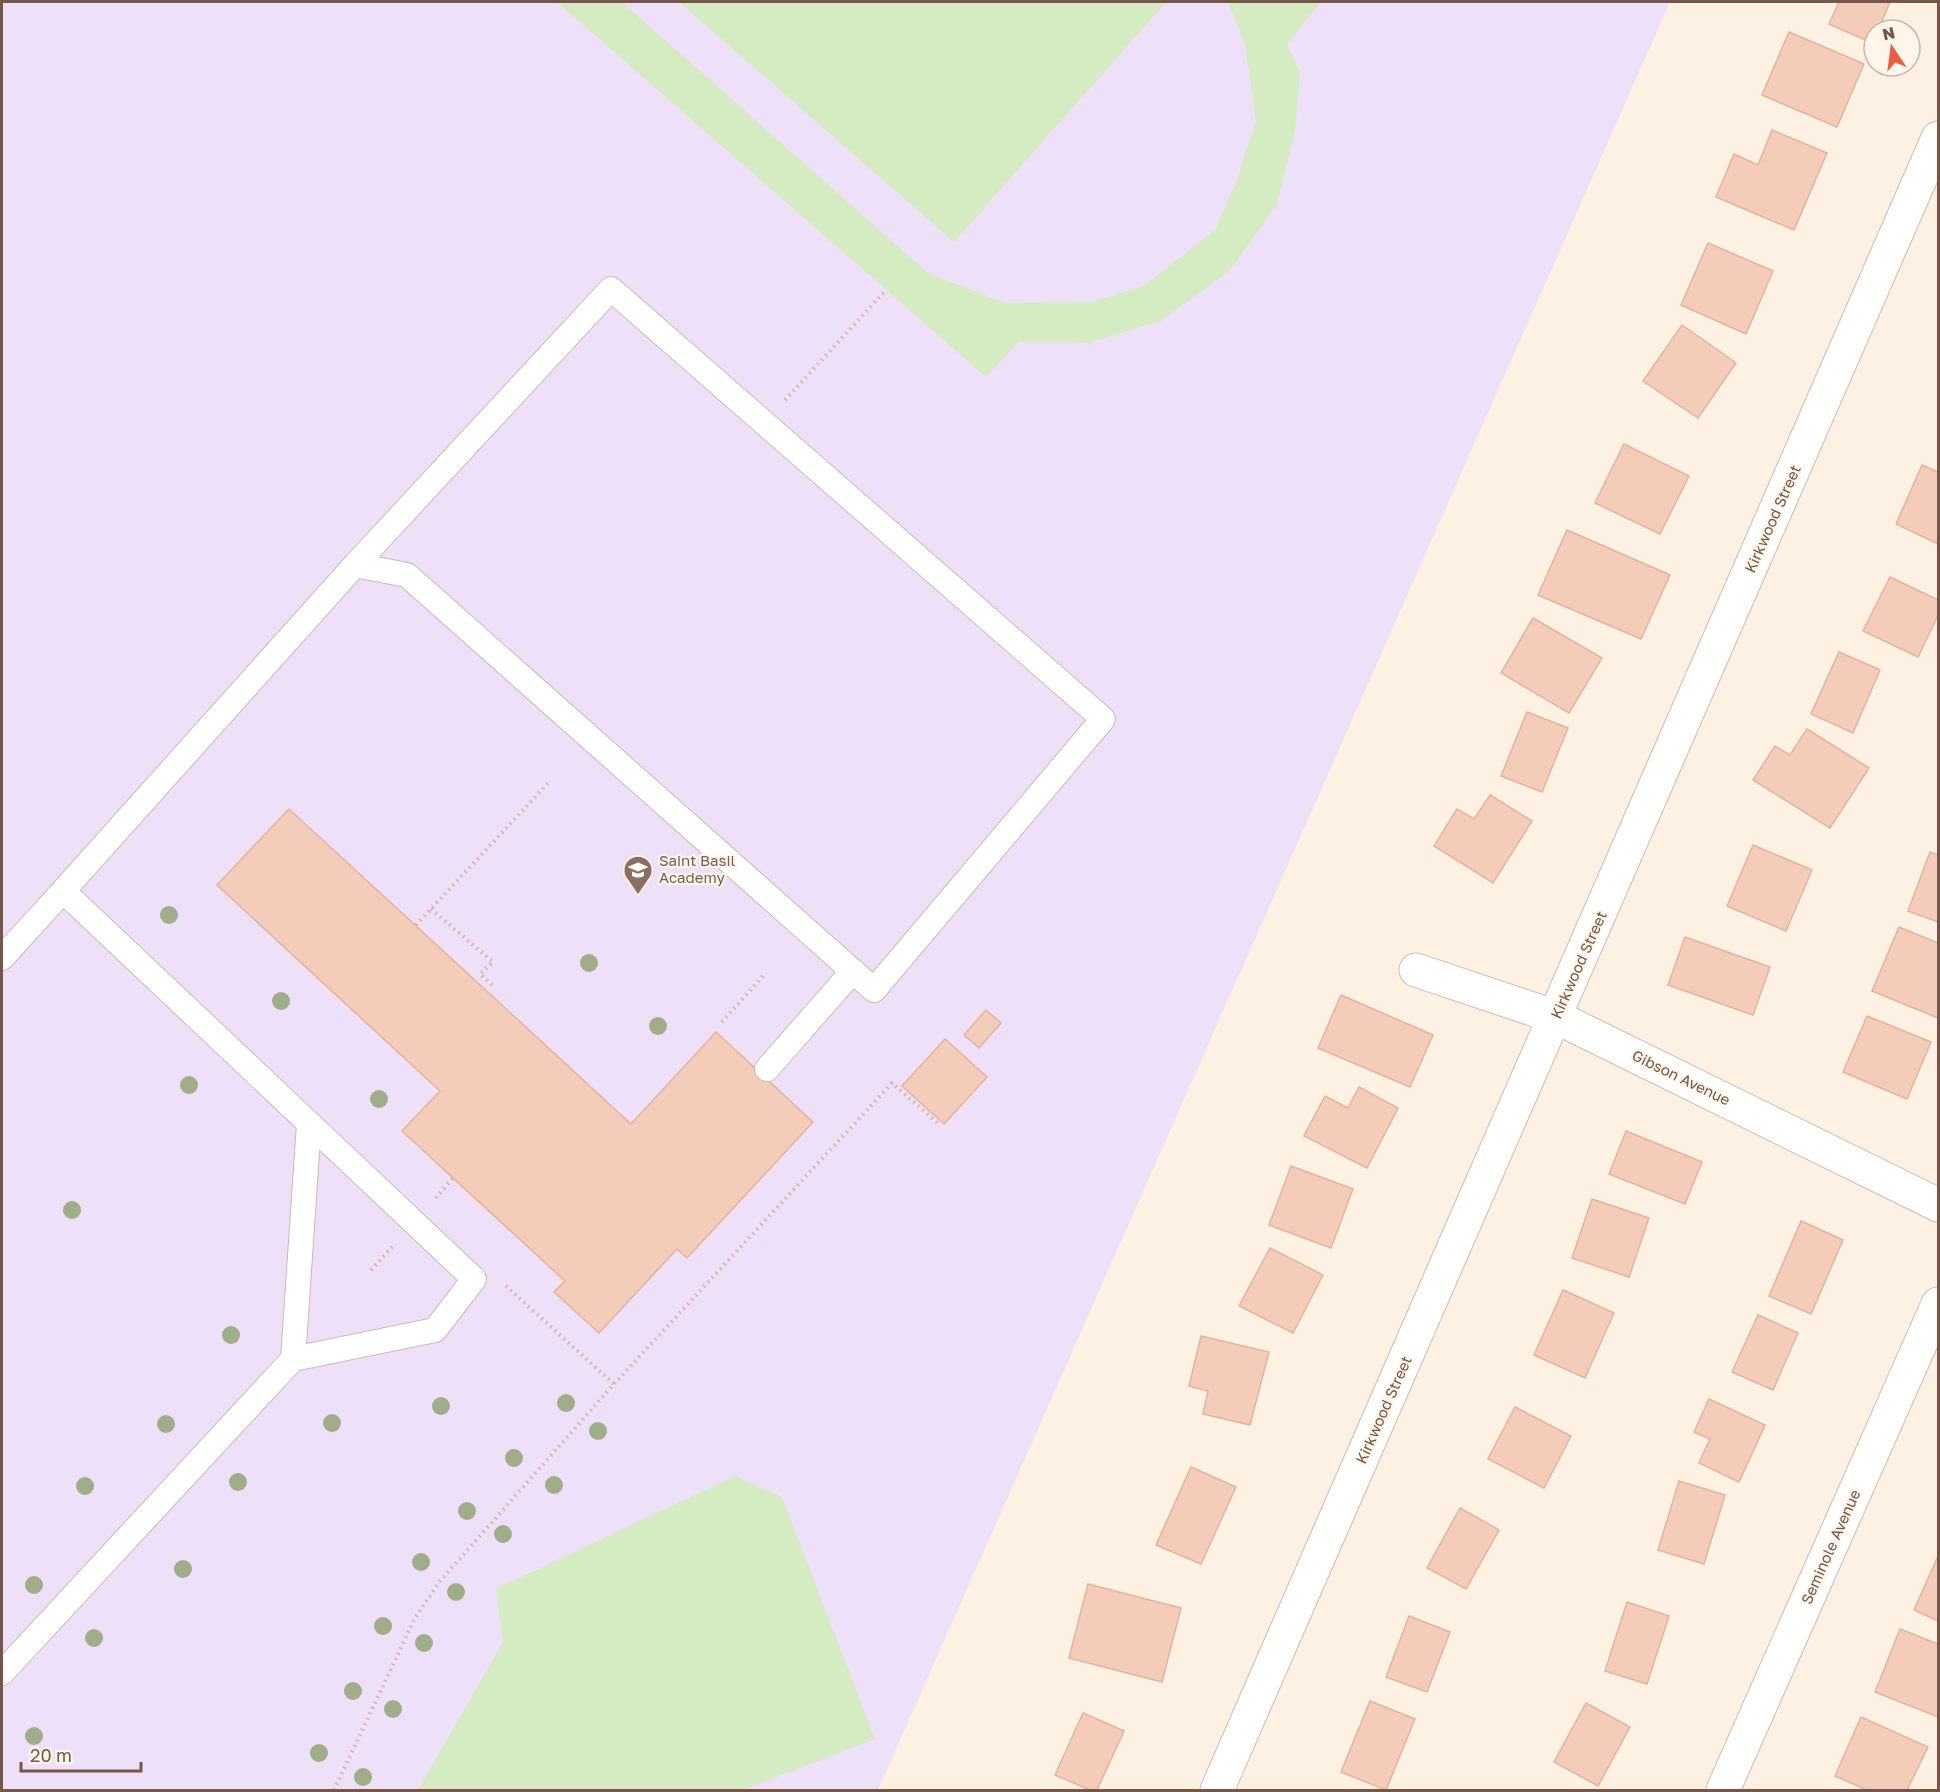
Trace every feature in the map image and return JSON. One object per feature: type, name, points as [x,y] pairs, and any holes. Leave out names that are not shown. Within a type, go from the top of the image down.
[{"type":"street","name":"Kirkwood Street","points":[[1217,1791],[1938,138]]},
{"type":"street","name":"Gibson Avenue","points":[[1416,970],[1556,1017],[1938,1205]]},
{"type":"street","name":"Seminole Avenue","points":[[1723,1791],[1938,1304]]},
{"type":"lane","points":[[2,958],[355,565],[611,289],[1103,719],[874,990],[407,575],[355,565]]},
{"type":"lane","points":[[2,1673],[293,1359],[435,1330],[474,1279],[63,891]]},
{"type":"lane","points":[[767,1069],[852,971]]},
{"type":"lane","points":[[293,1359],[309,1124]]},
{"type":"path","points":[[764,423],[886,290]]},
{"type":"path","points":[[416,925],[551,780]]},
{"type":"path","points":[[431,909],[493,962],[480,974],[493,986]]},
{"type":"path","points":[[722,1022],[763,976]]},
{"type":"path","points":[[334,1791],[415,1618],[440,1581],[614,1384],[892,1083],[940,1125]]},
{"type":"path","points":[[441,1192],[453,1178]]},
{"type":"path","points":[[371,1270],[397,1242]]},
{"type":"path","points":[[474,1279],[507,1287],[614,1384]]},
{"type":"shaded area","name":"Saint Basil Academy","points":[[2,2],[1670,2],[878,1790],[2,1790]]},
{"type":"green space","points":[[557,2],[622,2],[928,273],[1005,303],[1089,302],[1144,286],[1215,230],[1236,183],[1256,121],[1245,44],[1228,2],[1315,2],[1318,5],[1287,45],[1300,72],[1295,131],[1277,205],[1230,270],[1161,321],[1088,343],[1018,342],[986,377]]},
{"type":"green space","points":[[679,2],[1166,2],[954,242]]},
{"type":"green space","points":[[735,1476],[782,1497],[875,1739],[743,1790],[418,1790],[503,1642],[496,1589]]},
{"type":"building","points":[[1839,2],[1890,2],[1883,18],[1862,18],[1862,39],[1829,24]]},
{"type":"building","points":[[1789,32],[1862,63],[1862,69],[1837,127],[1762,95]]},
{"type":"building","points":[[1772,130],[1827,153],[1794,230],[1716,197],[1734,154],[1758,165]]},
{"type":"building","points":[[1708,243],[1773,271],[1746,334],[1681,305]]},
{"type":"building","points":[[1682,325],[1736,363],[1698,418],[1643,381]]},
{"type":"building","points":[[1624,444],[1689,476],[1660,534],[1595,503]]},
{"type":"building","points":[[1922,465],[1938,472],[1938,544],[1896,524]]},
{"type":"building","points":[[1567,530],[1670,575],[1641,639],[1538,595]]},
{"type":"building","points":[[1890,577],[1938,600],[1938,615],[1918,657],[1863,631]]},
{"type":"building","points":[[1533,618],[1602,658],[1569,713],[1501,673]]},
{"type":"building","points":[[1839,652],[1880,670],[1853,733],[1811,714]]},
{"type":"building","points":[[1527,712],[1568,728],[1542,792],[1501,776]]},
{"type":"building","points":[[1807,729],[1869,768],[1830,828],[1753,780],[1775,746],[1790,755]]},
{"type":"building","points":[[1490,795],[1532,821],[1493,883],[1434,846],[1457,809],[1474,819]]},
{"type":"building","points":[[289,809],[631,1124],[716,1032],[813,1122],[687,1258],[677,1249],[599,1333],[554,1292],[565,1281],[402,1131],[440,1091],[217,885]]},
{"type":"building","points":[[1753,845],[1812,870],[1786,931],[1727,906]]},
{"type":"building","points":[[1930,852],[1938,855],[1938,922],[1908,911]]},
{"type":"building","points":[[1899,927],[1938,943],[1938,1018],[1872,991]]},
{"type":"building","points":[[1685,937],[1770,967],[1753,1015],[1668,985]]},
{"type":"building","points":[[1341,995],[1433,1035],[1410,1087],[1318,1048]]},
{"type":"building","points":[[986,1010],[1001,1023],[979,1048],[964,1035]]},
{"type":"building","points":[[1867,1016],[1931,1042],[1907,1099],[1843,1072]]},
{"type":"building","points":[[945,1039],[987,1077],[944,1124],[902,1086]]},
{"type":"building","points":[[1359,1087],[1398,1108],[1367,1168],[1304,1136],[1325,1096],[1348,1108]]},
{"type":"building","points":[[1626,1131],[1702,1162],[1685,1204],[1609,1174]]},
{"type":"building","points":[[1291,1166],[1353,1189],[1331,1248],[1269,1225]]},
{"type":"building","points":[[1592,1199],[1649,1218],[1629,1277],[1572,1258]]},
{"type":"building","points":[[1801,1221],[1843,1240],[1811,1314],[1769,1296]]},
{"type":"building","points":[[1270,1248],[1323,1275],[1293,1333],[1239,1306]]},
{"type":"building","points":[[1563,1290],[1614,1313],[1585,1378],[1534,1355]]},
{"type":"building","points":[[1758,1315],[1798,1333],[1773,1390],[1732,1372]]},
{"type":"building","points":[[1201,1336],[1269,1352],[1250,1425],[1203,1414],[1208,1391],[1189,1386]]},
{"type":"building","points":[[1709,1399],[1765,1425],[1739,1482],[1699,1463],[1710,1439],[1694,1432]]},
{"type":"building","points":[[1515,1407],[1571,1436],[1544,1488],[1488,1459]]},
{"type":"building","points":[[1191,1467],[1236,1487],[1201,1564],[1156,1545]]},
{"type":"building","points":[[1679,1481],[1725,1495],[1704,1564],[1658,1550]]},
{"type":"building","points":[[1460,1508],[1499,1530],[1466,1589],[1427,1568]]},
{"type":"building","points":[[1938,1556],[1938,1621],[1914,1610]]},
{"type":"building","points":[[1088,1584],[1181,1608],[1162,1682],[1069,1658]]},
{"type":"building","points":[[1627,1602],[1669,1616],[1647,1684],[1605,1671]]},
{"type":"building","points":[[1409,1616],[1450,1632],[1427,1692],[1386,1677]]},
{"type":"building","points":[[1900,1629],[1938,1644],[1938,1717],[1875,1692]]},
{"type":"building","points":[[1370,1701],[1415,1719],[1386,1790],[1341,1772]]},
{"type":"building","points":[[1586,1703],[1630,1727],[1598,1786],[1554,1762]]},
{"type":"building","points":[[1083,1713],[1124,1731],[1097,1790],[1090,1790],[1055,1775]]},
{"type":"building","points":[[1861,1717],[1928,1747],[1907,1790],[1867,1790],[1835,1776]]},
{"type":"place","name":"Saint Basil Academy","points":[[638,896]]}]
